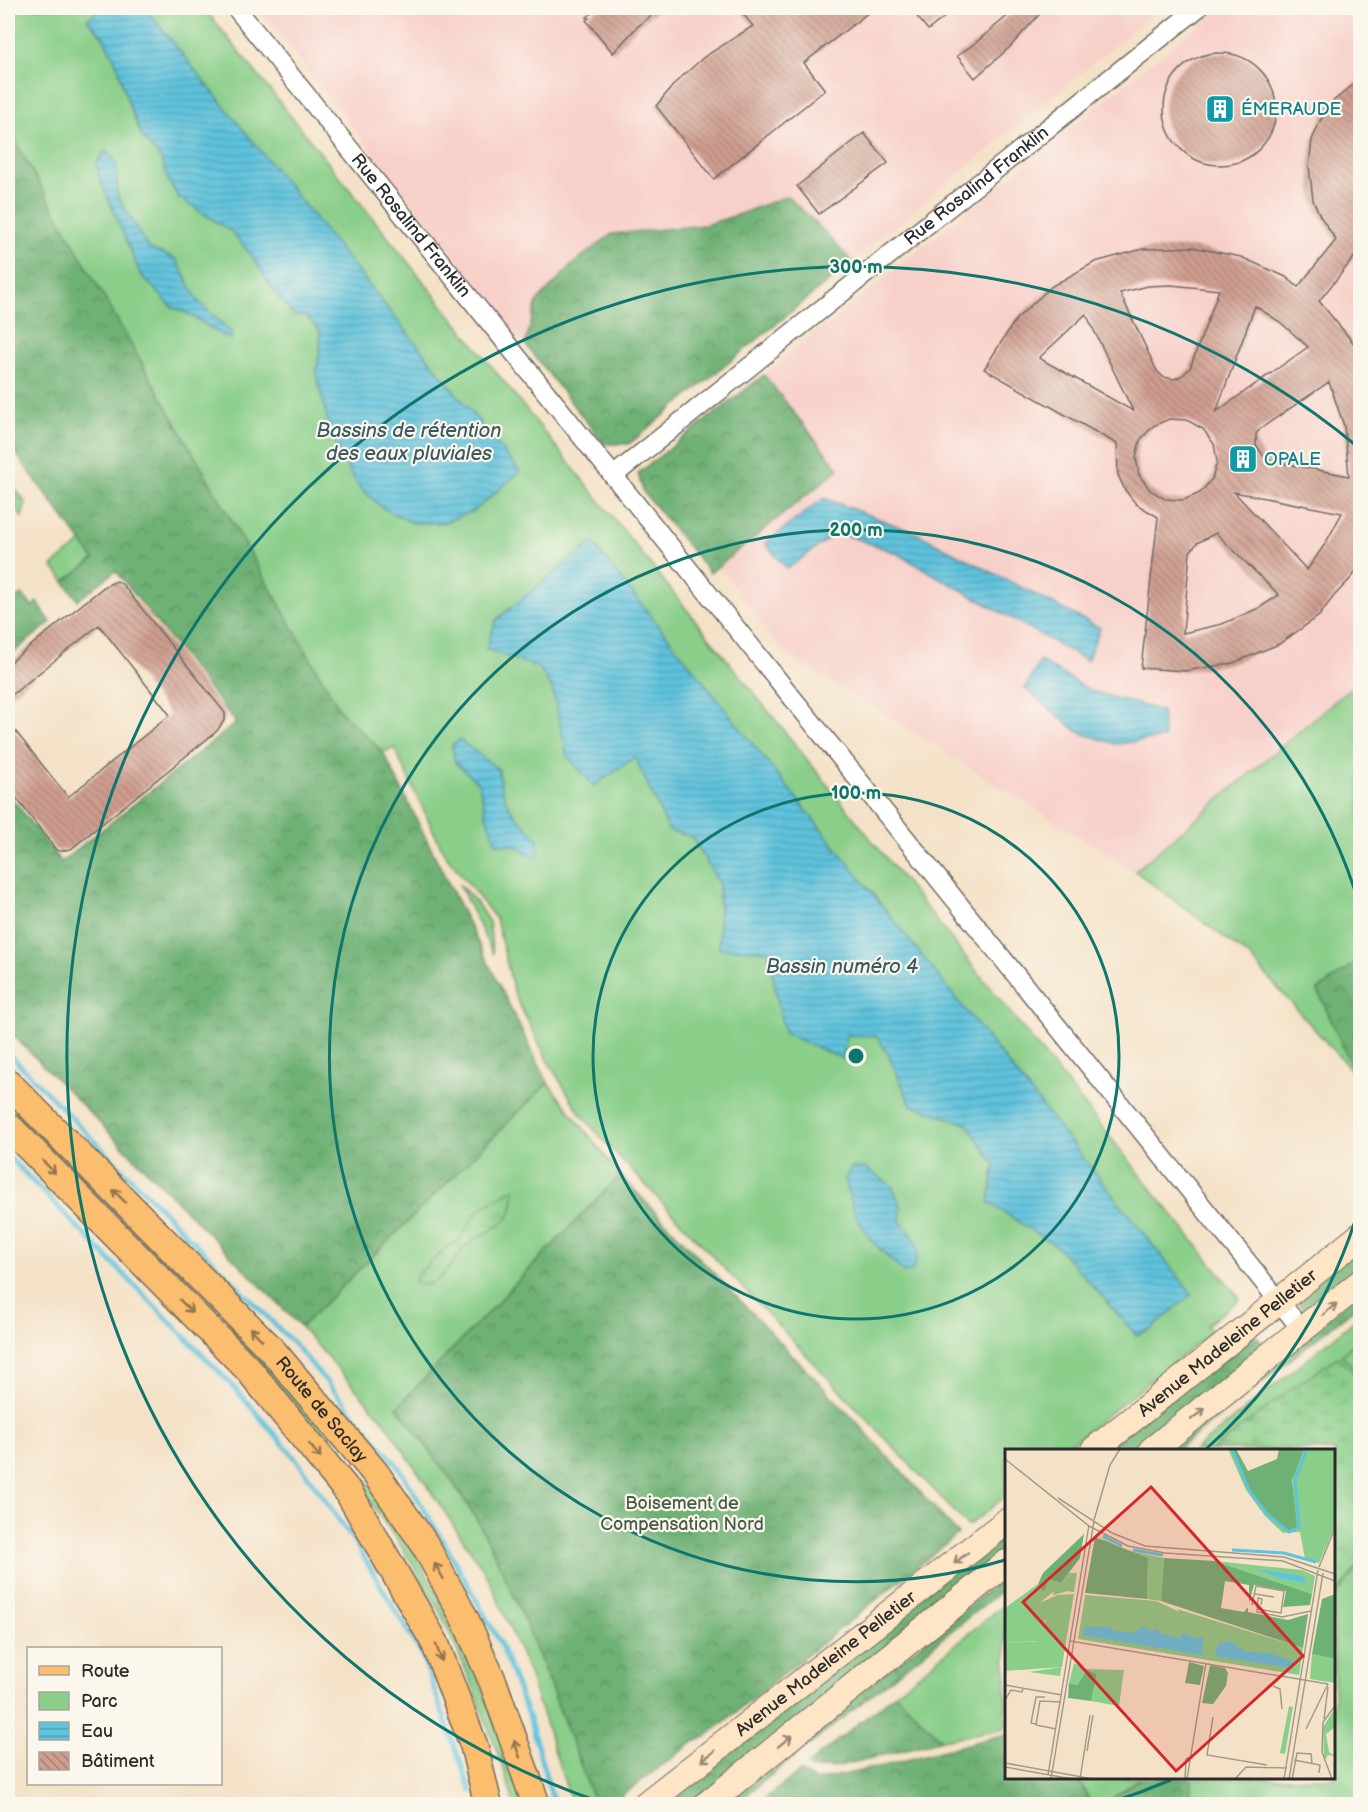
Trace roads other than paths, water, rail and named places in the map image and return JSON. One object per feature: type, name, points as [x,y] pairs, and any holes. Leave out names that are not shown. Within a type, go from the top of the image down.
[{"type":"main road","name":"Route de Saclay","points":[[8,1083],[271,1349],[376,1474],[424,1543],[471,1630],[493,1682],[536,1804]]},
{"type":"main road","name":"Route de Saclay","points":[[8,1126],[248,1369],[349,1493],[435,1643],[474,1746],[488,1804]]},
{"type":"street","name":"Rue Rosalind Franklin","points":[[236,8],[1303,1331]]},
{"type":"street","name":"Rue Rosalind Franklin","points":[[613,476],[1198,8]]},
{"type":"street","name":"Avenue Madeleine Pelletier","points":[[1095,1449],[1360,1236]]},
{"type":"street","name":"Avenue Madeleine Pelletier","points":[[1153,1449],[1360,1283]]},
{"type":"street","name":"Avenue Madeleine Pelletier","points":[[646,1804],[1005,1523]]},
{"type":"street","name":"Avenue Madeleine Pelletier","points":[[707,1804],[1005,1564]]},
{"type":"water","name":"Bassins de rétention des eaux pluviales","points":[[103,8],[145,8],[520,472],[474,511],[442,523],[413,523],[384,509],[360,488],[346,466],[330,431],[316,373],[320,331],[306,316],[293,315],[269,284],[252,256],[232,232],[178,197],[168,180],[161,159],[142,137],[128,102],[118,67],[104,38],[87,19]]},
{"type":"water","points":[[105,151],[114,159],[117,169],[117,195],[148,248],[176,259],[198,301],[233,334],[231,339],[187,313],[172,307],[141,275],[100,180],[96,164]]},
{"type":"water","points":[[824,498],[916,533],[1100,628],[1087,661],[896,553],[838,532],[787,569],[765,543]]},
{"type":"water","name":"Bassin numéro 4","points":[[592,542],[1192,1294],[1151,1329],[1136,1335],[1058,1247],[989,1203],[995,1165],[967,1124],[911,1105],[888,1054],[876,1036],[846,1035],[843,1059],[784,1033],[768,951],[719,948],[719,883],[691,836],[669,831],[635,757],[594,786],[567,756],[552,689],[539,668],[486,649],[496,620]]},
{"type":"water","points":[[1040,661],[1091,691],[1162,711],[1164,738],[1116,744],[1078,732],[1025,688]]},
{"type":"water","points":[[460,740],[499,770],[502,791],[510,808],[538,838],[539,857],[529,855],[516,846],[496,843],[486,815],[479,784],[455,762],[452,745]]},
{"type":"water","points":[[851,1168],[867,1169],[892,1186],[901,1206],[900,1221],[914,1237],[918,1249],[913,1270],[904,1273],[869,1238],[855,1214],[845,1179]]},
{"type":"waterway","points":[[8,1053],[296,1346],[398,1466],[500,1643],[530,1721],[554,1804]]},
{"type":"waterway","points":[[8,1156],[231,1384],[296,1459],[356,1544],[421,1653],[471,1791]]},
{"type":"place","name":"ÉMERAUDE","points":[[1220,109]]},
{"type":"place","name":"OPALE","points":[[1243,459]]},
{"type":"park label","name":"Boisement de Compensation Nord","points":[[682,1513]]}]
